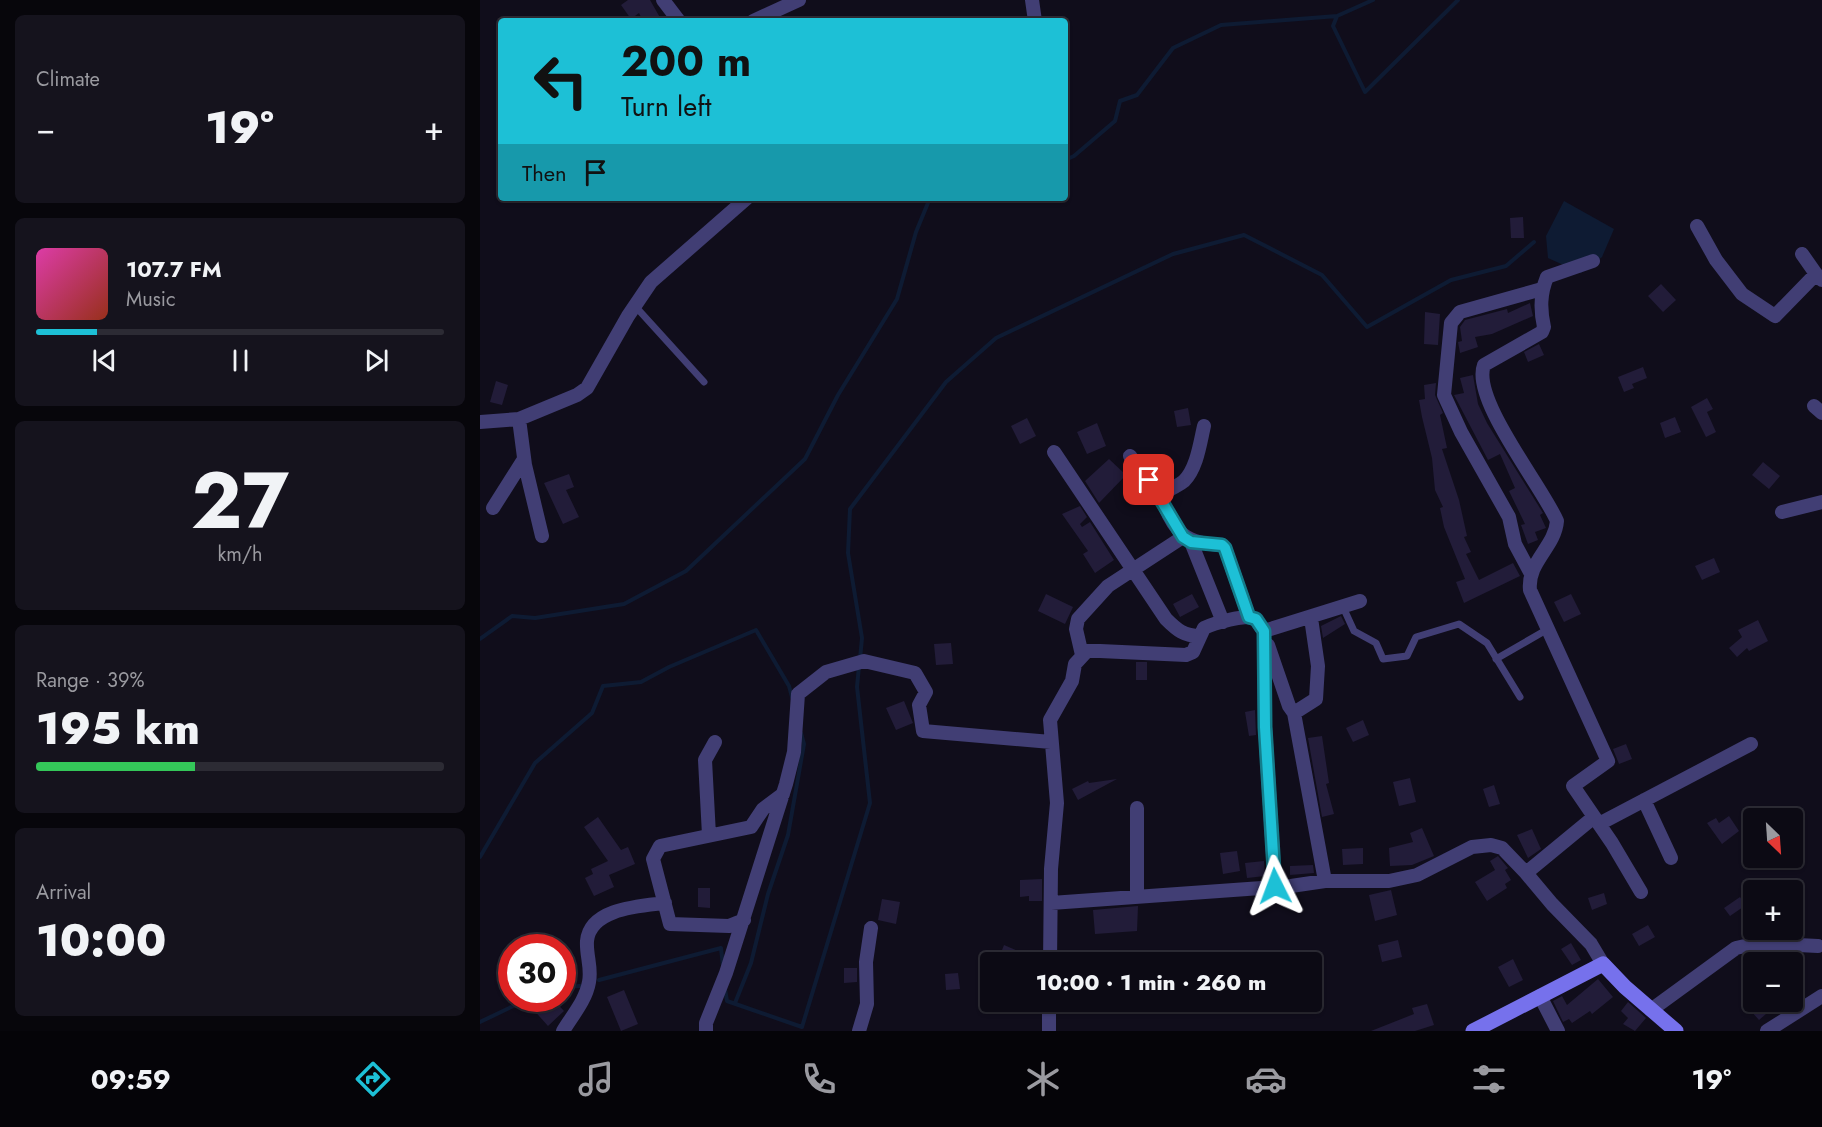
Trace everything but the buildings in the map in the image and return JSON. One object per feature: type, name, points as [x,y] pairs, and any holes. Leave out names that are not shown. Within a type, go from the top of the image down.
[{"type":"street","points":[[663,0],[675,18]]},
{"type":"street","points":[[760,18],[799,0]]},
{"type":"street","points":[[1032,0],[1035,18]]},
{"type":"street","points":[[480,422],[519,418],[577,396],[587,388],[651,282],[744,201]]},
{"type":"street","points":[[1697,226],[1716,260],[1742,294],[1775,316],[1819,277],[1802,254]]},
{"type":"street","points":[[1530,572],[1556,532],[1557,521],[1494,413],[1482,372],[1484,365],[1542,332],[1544,327],[1541,312],[1542,289],[1547,277],[1593,261]]},
{"type":"street","points":[[1542,289],[1460,312],[1451,323],[1444,395],[1461,432],[1509,517],[1515,544],[1530,572],[1530,590],[1608,761],[1573,786],[1641,892]]},
{"type":"street","points":[[519,418],[524,459],[542,536]]},
{"type":"street","points":[[1162,499],[1165,492],[1185,480],[1193,466],[1204,426]]},
{"type":"street","points":[[1054,452],[1166,619],[1178,631],[1189,636],[1200,636]]},
{"type":"street","points":[[1130,456],[1162,499],[1187,540],[1223,622]]},
{"type":"street","points":[[493,508],[524,459]]},
{"type":"street","points":[[1782,512],[1822,502]]},
{"type":"street","points":[[1082,655],[1076,629],[1078,619],[1108,586],[1132,568],[1187,540],[1222,545],[1225,548],[1249,617]]},
{"type":"street","points":[[1264,631],[1360,602]]},
{"type":"street","points":[[1050,952],[1057,803],[1050,720],[1072,681],[1075,664],[1087,651],[1186,655],[1193,652],[1204,628],[1249,617],[1256,619],[1264,631],[1282,688],[1294,713],[1325,881]]},
{"type":"street","points":[[1294,713],[1316,699],[1318,666],[1311,618]]},
{"type":"street","points":[[1264,631],[1265,727],[1275,886]]},
{"type":"street","points":[[706,1031],[706,1023],[744,920],[783,794],[794,752],[798,694],[826,672],[864,661],[915,673],[926,692],[919,705],[922,731],[1052,742]]},
{"type":"street","points":[[709,836],[705,760],[715,742]]},
{"type":"street","points":[[1526,873],[1596,821],[1644,800],[1751,744]]},
{"type":"street","points":[[744,920],[729,926],[673,926],[668,922],[653,859],[655,851],[660,846],[751,827],[763,810],[783,794]]},
{"type":"street","points":[[1644,800],[1671,858]]},
{"type":"street","points":[[1137,808],[1137,897]]},
{"type":"street","points":[[1051,903],[1325,881],[1389,881],[1417,875],[1472,847],[1491,845],[1502,848],[1591,944],[1603,964],[1676,1031]]},
{"type":"street","points":[[563,1031],[589,984],[591,968],[587,942],[590,930],[609,914],[627,907],[664,903]]},
{"type":"street","points":[[859,1031],[867,1004],[866,962],[871,928]]},
{"type":"street","points":[[1651,1010],[1736,948],[1758,943],[1818,946]]},
{"type":"street","points":[[1473,1031],[1603,964]]},
{"type":"street","points":[[1540,996],[1558,1031]]},
{"type":"street","points":[[1767,1031],[1822,996]]},
{"type":"street","points":[[1049,1012],[1049,1031]]},
{"type":"lane","points":[[635,306],[704,382]]},
{"type":"lane","points":[[1343,607],[1354,631],[1376,643],[1383,659],[1407,656],[1416,637],[1459,624],[1487,643],[1520,697]]},
{"type":"lane","points":[[1496,659],[1548,629]]},
{"type":"water","points":[[1564,201],[1614,229],[1602,257],[1581,273],[1548,258],[1546,236]]},
{"type":"waterway","points":[[1373,0],[1337,16],[1333,26],[1365,92],[1458,0]]},
{"type":"waterway","points":[[1068,159],[1115,121],[1120,101],[1137,95],[1173,48],[1221,25],[1337,16]]},
{"type":"waterway","points":[[480,639],[512,616],[535,618],[624,604],[686,571],[805,459],[838,395],[897,299],[916,232],[929,201]]},
{"type":"waterway","points":[[860,659],[862,638],[848,553],[850,509],[946,382],[996,338],[1173,254],[1244,235],[1322,275],[1367,327],[1451,280],[1506,266],[1534,242]]},
{"type":"waterway","points":[[480,857],[535,763],[592,713],[603,686],[641,682],[669,667],[756,630],[789,686],[792,697]]},
{"type":"waterway","points":[[725,989],[727,1001],[802,1027],[870,803],[857,687],[859,666]]},
{"type":"waterway","points":[[735,1003],[751,963],[768,894],[788,835],[804,744],[801,733]]},
{"type":"waterway","points":[[599,980],[721,948],[723,966]]},
{"type":"waterway","points":[[576,986],[580,986]]},
{"type":"waterway","points":[[480,1022],[501,1012]]},
{"type":"route","points":[[1149,480],[1183,537],[1191,542],[1222,545],[1225,548],[1249,617],[1256,619],[1264,631],[1263,684],[1275,886]]}]
